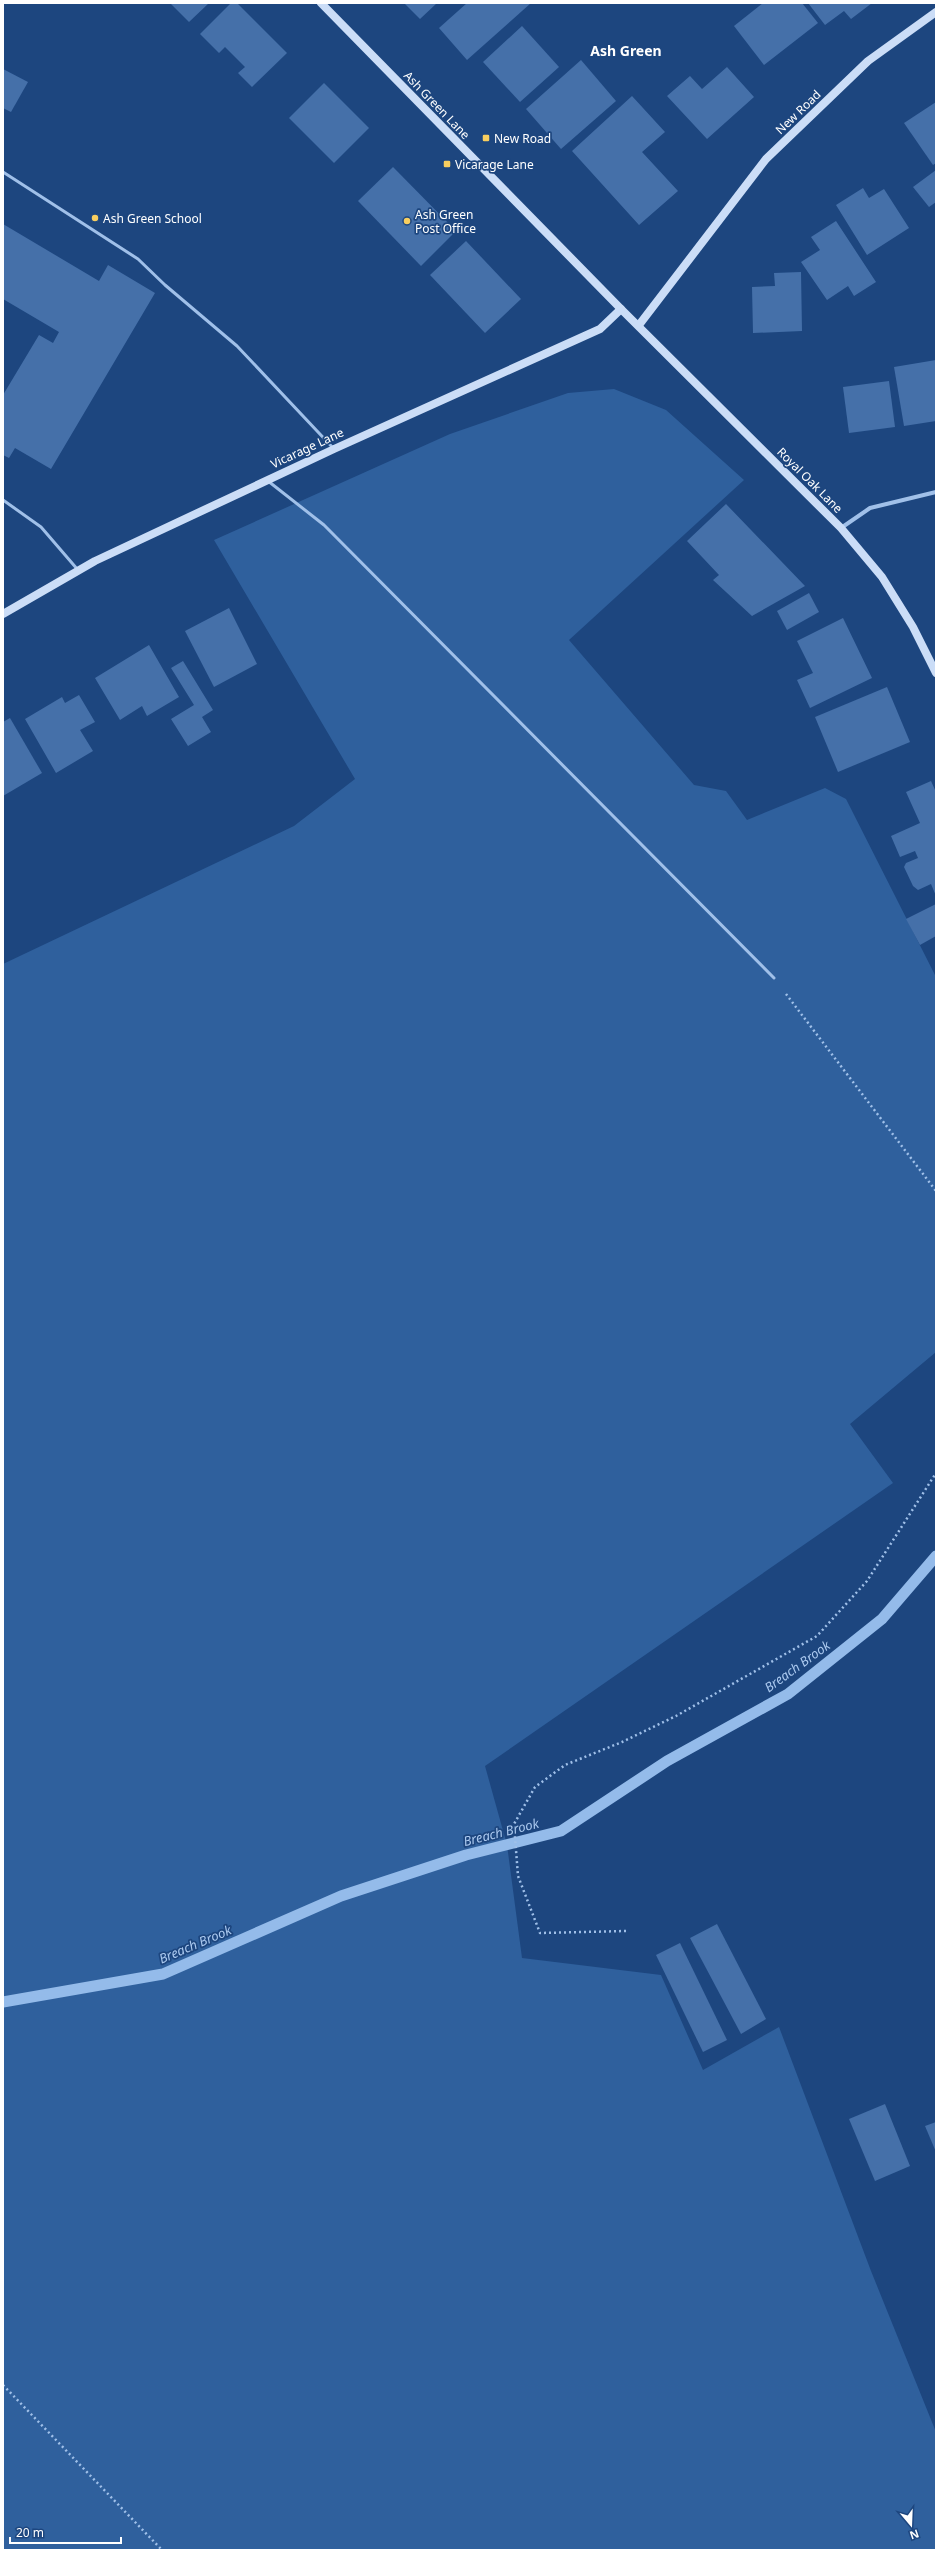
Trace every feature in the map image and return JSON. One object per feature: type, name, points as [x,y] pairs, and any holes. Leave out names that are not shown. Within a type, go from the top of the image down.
[{"type":"street","name":"Ash Green Lane","points":[[321,3],[621,309],[639,325]]},
{"type":"street","name":"New Road","points":[[639,325],[766,159],[868,61],[936,12]]},
{"type":"street","name":"Vicarage Lane","points":[[3,614],[78,570],[334,449],[600,329],[621,309]]},
{"type":"street","name":"Royal Oak Lane","points":[[639,325],[841,528],[882,577],[913,627],[936,673]]},
{"type":"street","points":[[841,528],[870,508],[936,492]]},
{"type":"lane","points":[[3,172],[138,259],[165,285],[237,346],[334,449]]},
{"type":"lane","points":[[267,480],[324,525],[774,978]]},
{"type":"lane","points":[[3,500],[41,527],[78,570]]},
{"type":"path","points":[[774,978],[936,1191]]},
{"type":"path","points":[[626,1931],[540,1933],[518,1876],[514,1824],[535,1788],[565,1765],[622,1742],[676,1716],[817,1636],[867,1581],[936,1473]]},
{"type":"path","points":[[3,2386],[162,2550]]},
{"type":"shaded area","points":[[614,389],[666,410],[744,480],[569,640],[694,785],[726,791],[747,820],[825,788],[846,799],[936,977],[936,1352],[850,1424],[893,1483],[485,1766],[507,1845],[522,1958],[661,1975],[703,2070],[779,2027],[871,2271],[936,2432],[936,2550],[3,2550],[3,964],[294,826],[355,779],[214,540],[450,434],[568,393]]},
{"type":"building","points":[[170,3],[209,3],[189,22]]},
{"type":"building","points":[[231,3],[237,3],[287,53],[252,87],[238,73],[245,67],[225,47],[219,53],[200,34]]},
{"type":"building","points":[[404,3],[437,3],[420,19]]},
{"type":"building","points":[[467,3],[531,3],[467,60],[439,28]]},
{"type":"building","points":[[763,3],[802,3],[818,23],[764,65],[734,26]]},
{"type":"building","points":[[808,3],[872,3],[851,19],[844,11],[825,25]]},
{"type":"building","points":[[522,26],[559,67],[520,102],[483,62]]},
{"type":"building","points":[[581,60],[616,101],[561,149],[526,109]]},
{"type":"building","points":[[727,67],[754,97],[707,139],[667,96],[690,76],[702,89]]},
{"type":"building","points":[[3,69],[28,82],[11,112],[3,108]]},
{"type":"building","points":[[324,83],[369,128],[334,163],[289,118]]},
{"type":"building","points":[[632,96],[665,132],[642,152],[678,191],[639,225],[572,151]]},
{"type":"building","points":[[936,102],[936,163],[933,165],[904,123]]},
{"type":"building","points":[[393,167],[456,231],[421,266],[358,201]]},
{"type":"building","points":[[936,170],[936,202],[929,207],[913,187]]},
{"type":"building","points":[[863,188],[869,198],[884,189],[909,228],[867,255],[836,205]]},
{"type":"building","points":[[836,221],[876,282],[854,296],[848,286],[827,300],[801,262],[820,250],[811,237]]},
{"type":"building","points":[[3,224],[99,281],[108,265],[155,293],[51,469],[15,448],[9,458],[3,455],[3,395],[39,335],[53,343],[59,332],[3,299]]},
{"type":"building","points":[[466,241],[521,299],[485,333],[430,275]]},
{"type":"building","points":[[801,272],[802,331],[753,333],[752,287],[775,286],[774,273]]},
{"type":"building","points":[[936,360],[936,421],[904,426],[894,367]]},
{"type":"building","points":[[889,381],[895,427],[849,433],[843,387]]},
{"type":"building","points":[[726,504],[805,586],[752,616],[713,580],[719,575],[687,541]]},
{"type":"building","points":[[809,593],[819,612],[787,630],[777,611]]},
{"type":"building","points":[[229,608],[257,664],[214,687],[185,631]]},
{"type":"building","points":[[843,618],[872,678],[810,708],[797,680],[813,673],[797,641]]},
{"type":"building","points":[[149,645],[179,697],[147,716],[142,706],[120,720],[95,678]]},
{"type":"building","points":[[183,661],[213,710],[202,717],[211,732],[188,746],[171,719],[194,705],[171,668]]},
{"type":"building","points":[[887,687],[910,742],[838,772],[815,717]]},
{"type":"building","points":[[79,695],[95,722],[80,730],[93,751],[56,773],[25,719],[62,697],[65,703]]},
{"type":"building","points":[[10,718],[42,773],[3,796],[3,722]]},
{"type":"building","points":[[931,781],[936,792],[936,896],[931,884],[918,890],[913,886],[904,867],[906,863],[918,858],[915,851],[900,857],[891,836],[920,823],[906,792]]},
{"type":"building","points":[[936,904],[936,936],[920,945],[906,919]]},
{"type":"building","points":[[717,1924],[766,2019],[741,2034],[690,1938]]},
{"type":"building","points":[[680,1943],[727,2040],[703,2052],[656,1955]]},
{"type":"building","points":[[885,2104],[910,2166],[875,2181],[849,2119]]},
{"type":"building","points":[[936,2122],[936,2152],[925,2126]]},
{"type":"waterway","name":"Breach Brook","points":[[3,2002],[163,1974],[341,1896],[466,1855],[561,1831],[667,1761],[788,1694],[882,1619],[936,1556]]},
{"type":"place","name":"New Road","points":[[486,138]]},
{"type":"place","name":"Vicarage Lane","points":[[447,164]]},
{"type":"place","name":"Ash Green School","points":[[95,218]]},
{"type":"place","name":"Ash Green Post Office","points":[[407,221]]},
{"type":"district","name":"Ash Green","points":[[626,50]]}]
